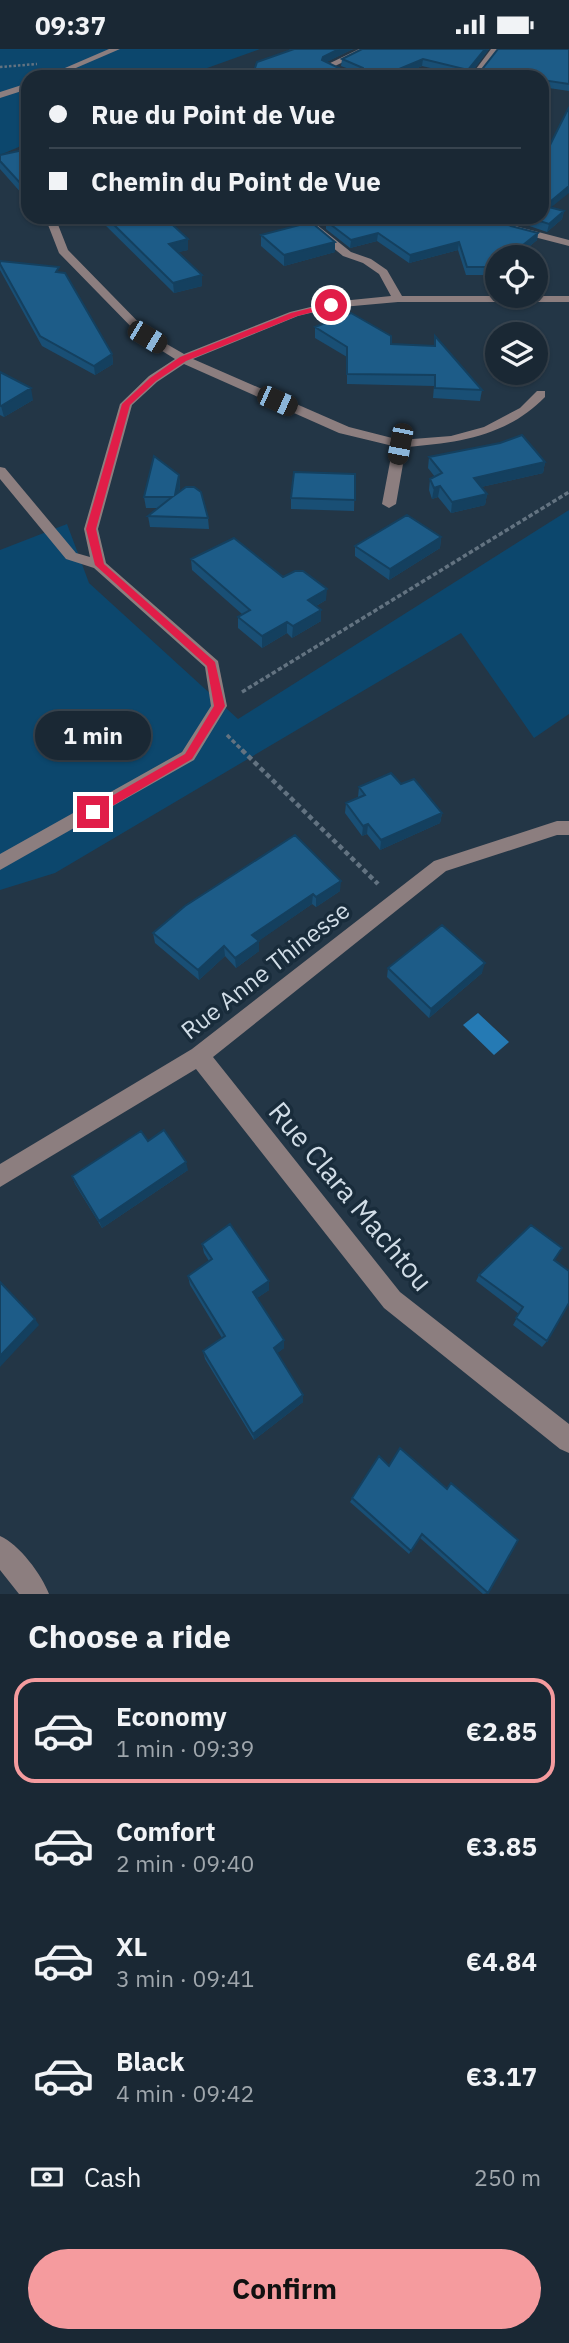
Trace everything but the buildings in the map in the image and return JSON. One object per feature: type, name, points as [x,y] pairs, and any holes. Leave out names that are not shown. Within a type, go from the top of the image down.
[{"type":"street","points":[[65,70],[116,49]]},
{"type":"street","points":[[339,70],[328,66],[366,49]]},
{"type":"street","points":[[479,70],[495,49]]},
{"type":"street","points":[[0,95],[21,88]]},
{"type":"street","points":[[53,224],[63,251],[120,313],[147,337],[183,359],[344,430],[400,444],[438,442],[489,430],[524,411],[541,394]]},
{"type":"street","points":[[310,224],[347,254],[367,261],[383,272],[398,299]]},
{"type":"street","points":[[503,224],[569,243]]},
{"type":"street","points":[[99,565],[91,529],[126,404],[153,379],[183,359],[294,314],[331,305],[398,299],[569,299]]},
{"type":"street","points":[[389,504],[400,444]]},
{"type":"street","points":[[0,471],[71,556],[99,565],[212,665],[219,706],[188,757],[0,863]]},
{"type":"street","name":"Rue Anne Thinesse","points":[[0,1176],[199,1056],[440,866],[557,828],[569,828]]},
{"type":"street","name":"Rue Clara Machtou","points":[[199,1056],[392,1300],[569,1440]]},
{"type":"street","points":[[0,1549],[36,1594]]},
{"type":"path","points":[[219,706],[569,492]]},
{"type":"path","points":[[210,722],[248,755],[395,901]]},
{"type":"shaded area","points":[[0,49],[260,49],[202,70],[21,70],[21,146],[0,155]]},
{"type":"shaded area","points":[[569,510],[569,714],[534,738],[461,633],[55,873],[0,890],[0,550],[67,524],[89,583],[238,719]]},
{"type":"shaded area","points":[[478,1013],[509,1042],[494,1055],[463,1025]]},
{"type":"route","points":[[93,812],[188,757],[219,706],[212,665],[99,565],[91,529],[126,404],[153,379],[183,359],[294,314],[331,305]]}]
